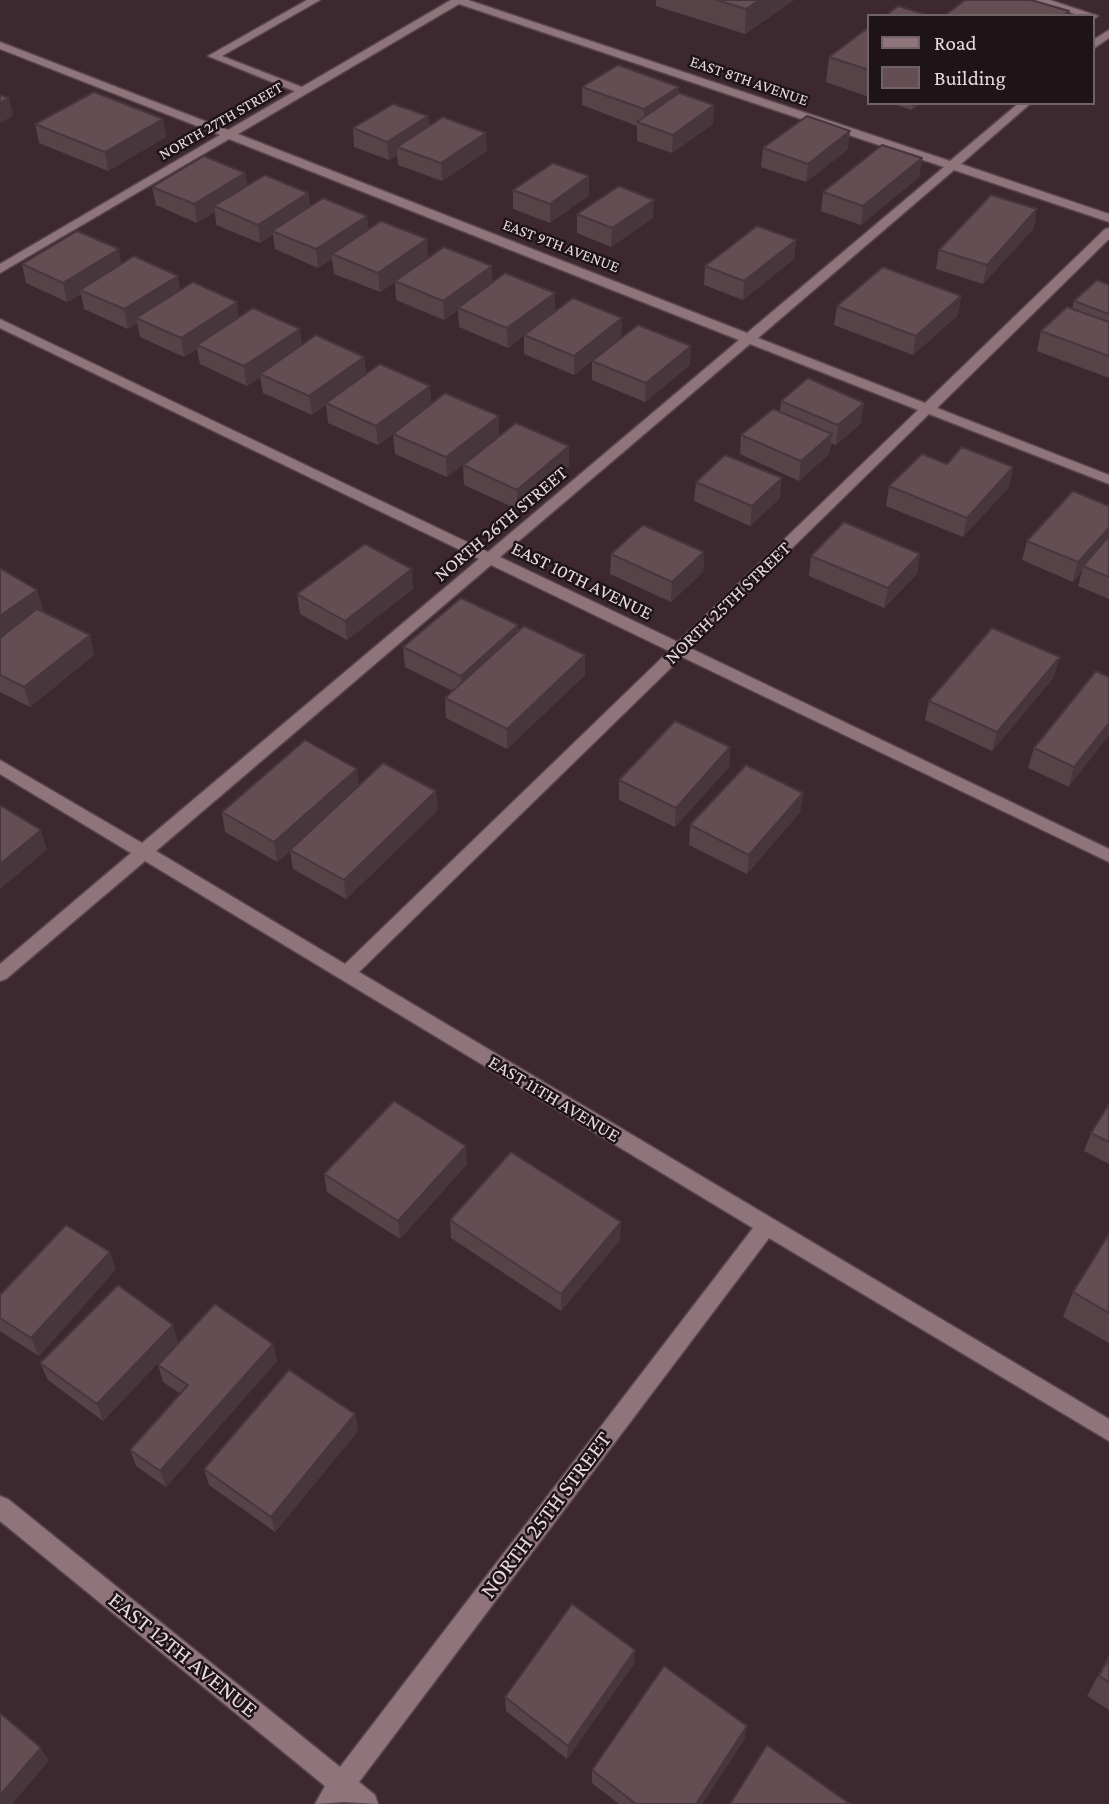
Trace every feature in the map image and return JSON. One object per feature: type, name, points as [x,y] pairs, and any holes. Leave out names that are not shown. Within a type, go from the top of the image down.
[{"type":"street","points":[[303,91],[213,56],[315,0]]},
{"type":"street","name":"NORTH 27TH STREET","points":[[0,269],[458,0]]},
{"type":"street","name":"EAST 8TH AVENUE","points":[[458,0],[1109,218]]},
{"type":"street","points":[[1039,0],[1086,14]]},
{"type":"street","points":[[1095,44],[1109,33]]},
{"type":"street","name":"EAST 9TH AVENUE","points":[[0,45],[1109,480]]},
{"type":"street","name":"NORTH 26TH STREET","points":[[0,974],[1024,105]]},
{"type":"street","name":"NORTH 25TH STREET","points":[[346,974],[1109,232]]},
{"type":"street","name":"EAST 10TH AVENUE","points":[[0,324],[1109,856]]},
{"type":"street","name":"EAST 11TH AVENUE","points":[[0,766],[1109,1431]]},
{"type":"street","name":"NORTH 25TH STREET","points":[[327,1804],[766,1226]]},
{"type":"street","name":"EAST 12TH AVENUE","points":[[0,1507],[366,1804]]},
{"type":"building","points":[[717,0],[760,0],[746,9]]},
{"type":"building","points":[[965,0],[1031,0],[1069,11],[1066,14],[947,14]]},
{"type":"building","points":[[898,6],[924,14],[888,14]]},
{"type":"building","points":[[867,28],[867,69],[829,57]]},
{"type":"building","points":[[618,65],[679,87],[644,109],[582,87]]},
{"type":"building","points":[[94,92],[163,119],[105,152],[35,124]]},
{"type":"building","points":[[679,93],[714,105],[673,135],[637,122]]},
{"type":"building","points":[[0,95],[9,98],[0,103]]},
{"type":"building","points":[[393,104],[428,116],[387,142],[353,128]]},
{"type":"building","points":[[807,116],[850,131],[808,164],[763,148]]},
{"type":"building","points":[[443,117],[486,133],[441,163],[397,147]]},
{"type":"building","points":[[882,145],[922,158],[863,206],[823,192]]},
{"type":"building","points":[[204,156],[245,173],[194,204],[152,187]]},
{"type":"building","points":[[553,163],[589,176],[550,204],[513,190]]},
{"type":"building","points":[[265,175],[308,193],[258,225],[214,206]]},
{"type":"building","points":[[619,186],[654,200],[612,228],[577,214]]},
{"type":"building","points":[[991,195],[1037,209],[987,265],[939,250]]},
{"type":"building","points":[[323,198],[367,216],[316,249],[272,231]]},
{"type":"building","points":[[381,221],[427,239],[378,273],[332,254]]},
{"type":"building","points":[[757,226],[796,240],[744,281],[705,266]]},
{"type":"building","points":[[77,231],[119,249],[63,283],[22,264]]},
{"type":"building","points":[[444,247],[492,266],[443,301],[395,281]]},
{"type":"building","points":[[134,256],[178,276],[124,309],[80,290]]},
{"type":"building","points":[[883,267],[961,296],[916,336],[837,306]]},
{"type":"building","points":[[505,273],[555,293],[507,328],[458,308]]},
{"type":"building","points":[[1097,280],[1109,285],[1109,314],[1074,301]]},
{"type":"building","points":[[193,282],[237,302],[181,338],[136,318]]},
{"type":"building","points":[[573,298],[622,318],[574,356],[524,335]]},
{"type":"building","points":[[1067,307],[1109,322],[1109,356],[1041,331]]},
{"type":"building","points":[[253,308],[300,329],[244,366],[197,345]]},
{"type":"building","points":[[638,325],[691,346],[646,383],[592,361]]},
{"type":"building","points":[[316,335],[364,357],[309,396],[260,374]]},
{"type":"building","points":[[380,364],[430,386],[376,426],[326,403]]},
{"type":"building","points":[[808,378],[864,403],[838,425],[781,401]]},
{"type":"building","points":[[445,393],[499,416],[446,457],[393,434]]},
{"type":"building","points":[[773,409],[832,434],[801,461],[741,435]]},
{"type":"building","points":[[516,423],[569,446],[517,490],[463,465]]},
{"type":"building","points":[[962,447],[1013,467],[967,518],[889,486],[922,454],[947,464]]},
{"type":"building","points":[[725,455],[782,478],[752,506],[696,482]]},
{"type":"building","points":[[1073,491],[1109,506],[1109,528],[1078,562],[1027,541]]},
{"type":"building","points":[[844,522],[920,554],[888,588],[811,556]]},
{"type":"building","points":[[643,525],[704,552],[672,582],[611,554]]},
{"type":"building","points":[[1109,536],[1109,577],[1083,566]]},
{"type":"building","points":[[365,544],[412,569],[345,621],[297,594]]},
{"type":"building","points":[[0,568],[37,590],[0,616]]},
{"type":"building","points":[[461,598],[518,625],[461,676],[403,647]]},
{"type":"building","points":[[37,609],[90,635],[24,687],[0,675],[0,638]]},
{"type":"building","points":[[524,626],[585,655],[507,729],[445,698]]},
{"type":"building","points":[[992,628],[1060,657],[997,732],[929,701]]},
{"type":"building","points":[[1096,671],[1109,677],[1109,723],[1074,767],[1034,748]]},
{"type":"building","points":[[675,721],[730,747],[676,808],[619,780]]},
{"type":"building","points":[[305,740],[357,769],[274,842],[222,812]]},
{"type":"building","points":[[383,763],[436,791],[344,880],[290,850]]},
{"type":"building","points":[[746,765],[803,793],[749,855],[690,825]]},
{"type":"building","points":[[0,805],[41,830],[0,864]]},
{"type":"building","points":[[394,1101],[466,1146],[398,1221],[324,1174]]},
{"type":"building","points":[[1109,1104],[1109,1142],[1091,1133]]},
{"type":"building","points":[[511,1152],[621,1222],[561,1294],[450,1220]]},
{"type":"building","points":[[66,1225],[110,1252],[31,1338],[0,1318],[0,1295]]},
{"type":"building","points":[[1109,1234],[1109,1313],[1073,1292]]},
{"type":"building","points":[[118,1285],[173,1325],[97,1404],[40,1363]]},
{"type":"building","points":[[215,1304],[273,1344],[160,1471],[130,1450],[188,1385],[158,1365]]},
{"type":"building","points":[[289,1370],[355,1414],[271,1517],[204,1469]]},
{"type":"building","points":[[572,1604],[635,1650],[568,1746],[505,1697]]},
{"type":"building","points":[[1109,1658],[1109,1682],[1099,1676]]},
{"type":"building","points":[[664,1666],[747,1726],[696,1804],[636,1804],[592,1770]]},
{"type":"building","points":[[0,1713],[41,1748],[0,1795]]},
{"type":"building","points":[[767,1745],[850,1804],[730,1804]]}]
